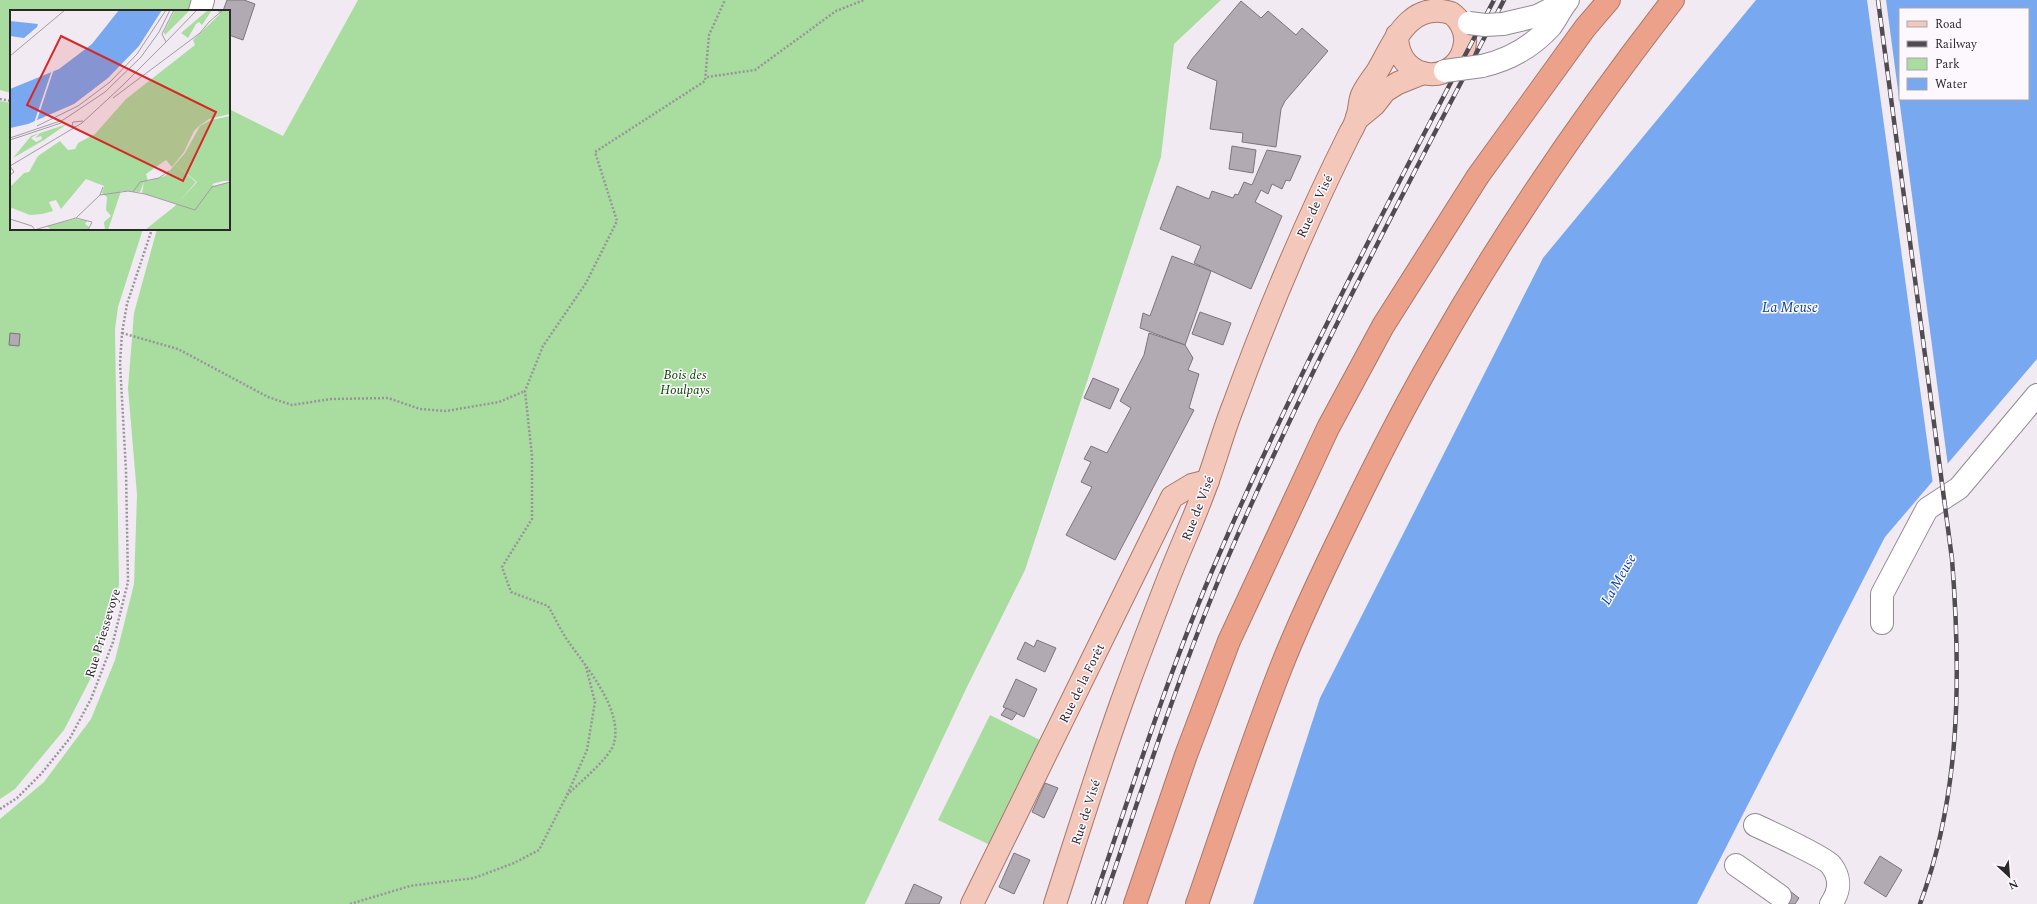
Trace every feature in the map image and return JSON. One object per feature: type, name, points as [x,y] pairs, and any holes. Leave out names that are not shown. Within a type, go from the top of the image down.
[{"type":"highway","points":[[1135,904],[1186,755],[1229,640],[1328,428],[1383,326],[1474,183],[1585,28],[1609,0]]},
{"type":"highway","points":[[1197,904],[1280,669],[1378,458],[1434,354],[1495,254],[1558,158],[1673,0]]},
{"type":"main road","name":"Rue de Visé","points":[[1055,904],[1125,692],[1208,481],[1233,405],[1292,254],[1357,119],[1362,96],[1380,67],[1397,35],[1400,25],[1412,8],[1431,6],[1443,8],[1457,17]]},
{"type":"main road","points":[[1445,71],[1460,58],[1464,46],[1457,17]]},
{"type":"main road","points":[[1397,35],[1397,46],[1401,57],[1410,67],[1423,73]]},
{"type":"main road","name":"Rue de Visé","points":[[1357,119],[1374,105],[1385,91],[1398,83],[1423,73],[1431,74],[1445,71]]},
{"type":"main road","name":"Rue de la Forêt","points":[[972,904],[1172,497],[1192,485],[1208,481]]},
{"type":"street","points":[[200,10],[203,0]]},
{"type":"street","points":[[1457,17],[1485,25],[1503,24],[1537,16],[1567,1]]},
{"type":"street","points":[[1445,71],[1482,66],[1510,57],[1530,45],[1552,25],[1567,1]]},
{"type":"street","points":[[1882,623],[1882,594],[1927,509],[1959,488],[2037,395]]},
{"type":"street","points":[[1756,825],[1830,863],[1838,876],[1839,890],[1831,904]]},
{"type":"street","points":[[1736,865],[1780,896]]},
{"type":"path","points":[[568,795],[597,767],[614,744],[616,721],[600,688],[585,663],[567,640],[548,606],[511,592],[502,567],[532,519],[532,456],[525,391],[543,346],[586,283],[617,221],[595,152],[705,80],[709,35],[725,0]]},
{"type":"path","points":[[707,77],[755,70],[836,11],[864,0]]},
{"type":"path","points":[[0,99],[10,101]]},
{"type":"path","name":"Rue Priessevoye","points":[[0,809],[17,798],[41,774],[70,738],[91,699],[113,642],[128,582],[126,471],[120,363],[122,333],[127,304],[152,230]]},
{"type":"path","points":[[122,333],[178,349],[268,397],[292,405],[331,399],[388,398],[420,409],[446,411],[499,402],[525,391]]},
{"type":"path","points":[[350,904],[410,886],[474,878],[514,863],[539,850],[568,795],[587,750],[595,702],[585,663]]},
{"type":"green space","points":[[0,0],[195,0],[191,10],[10,10],[10,93],[0,90]]},
{"type":"green space","name":"Bois des Houlpays","points":[[358,0],[1221,0],[1174,44],[1161,157],[1025,570],[966,689],[865,904],[0,904],[0,819],[44,782],[91,719],[115,660],[134,584],[137,495],[128,388],[134,313],[157,230],[230,230],[230,110],[283,136]]},
{"type":"green space","points":[[0,101],[10,103],[10,230],[143,230],[118,307],[115,329],[119,585],[96,668],[64,730],[15,789],[0,799]]},
{"type":"green space","points":[[990,715],[1042,741],[990,845],[938,820]]},
{"type":"water","name":"La Meuse","points":[[1756,0],[2037,0],[2037,359],[1885,537],[1697,904],[1253,904],[1320,698],[1543,258]]},
{"type":"pier","points":[[1867,0],[1886,0],[1948,466],[1933,484]]},
{"type":"building","points":[[227,0],[244,0],[255,4],[243,40],[230,35],[230,10],[223,10]]},
{"type":"building","points":[[1241,1],[1261,18],[1268,11],[1296,35],[1302,28],[1328,51],[1285,101],[1281,109],[1276,147],[1242,142],[1243,133],[1210,129],[1217,81],[1187,68],[1192,59]]},
{"type":"building","points":[[1232,146],[1256,150],[1253,173],[1229,169]]},
{"type":"building","points":[[1267,150],[1301,156],[1290,181],[1286,180],[1282,189],[1272,184],[1268,194],[1261,190],[1255,202],[1282,216],[1251,289],[1194,263],[1201,246],[1160,229],[1177,186],[1209,199],[1212,191],[1233,198],[1235,194],[1238,195],[1244,182],[1252,185]]},
{"type":"building","points":[[1172,256],[1211,271],[1185,345],[1140,328],[1143,313],[1150,316]]},
{"type":"building","points":[[1200,312],[1231,323],[1223,345],[1192,334]]},
{"type":"building","points":[[10,333],[20,334],[19,346],[9,345]]},
{"type":"building","points":[[1149,333],[1185,345],[1193,358],[1188,370],[1199,374],[1189,408],[1194,410],[1115,560],[1066,535],[1092,487],[1081,482],[1091,462],[1084,459],[1091,446],[1107,453],[1131,408],[1120,401],[1144,355]]},
{"type":"building","points":[[1093,378],[1119,389],[1110,409],[1084,398]]},
{"type":"building","points":[[1037,640],[1056,648],[1045,672],[1017,659],[1025,642],[1034,647]]},
{"type":"building","points":[[1016,679],[1037,689],[1024,717],[1003,707]]},
{"type":"building","points":[[1006,708],[1017,713],[1012,720],[1001,715]]},
{"type":"building","points":[[1045,783],[1058,788],[1044,818],[1032,812]]},
{"type":"building","points":[[1014,853],[1030,860],[1014,894],[999,887]]},
{"type":"building","points":[[1880,856],[1902,870],[1886,897],[1864,883]]},
{"type":"building","points":[[914,884],[942,897],[939,904],[905,904]]},
{"type":"building","points":[[1786,888],[1799,898],[1795,904],[1774,904]]},
{"type":"railway","points":[[1093,904],[1152,729],[1183,643],[1249,486],[1351,276],[1494,0]]},
{"type":"railway","points":[[1103,904],[1192,647],[1226,562],[1291,419],[1360,278],[1504,0]]},
{"type":"railway","points":[[1878,0],[1952,559],[1957,646],[1955,734],[1951,777],[1944,820],[1934,862],[1920,904]]}]
